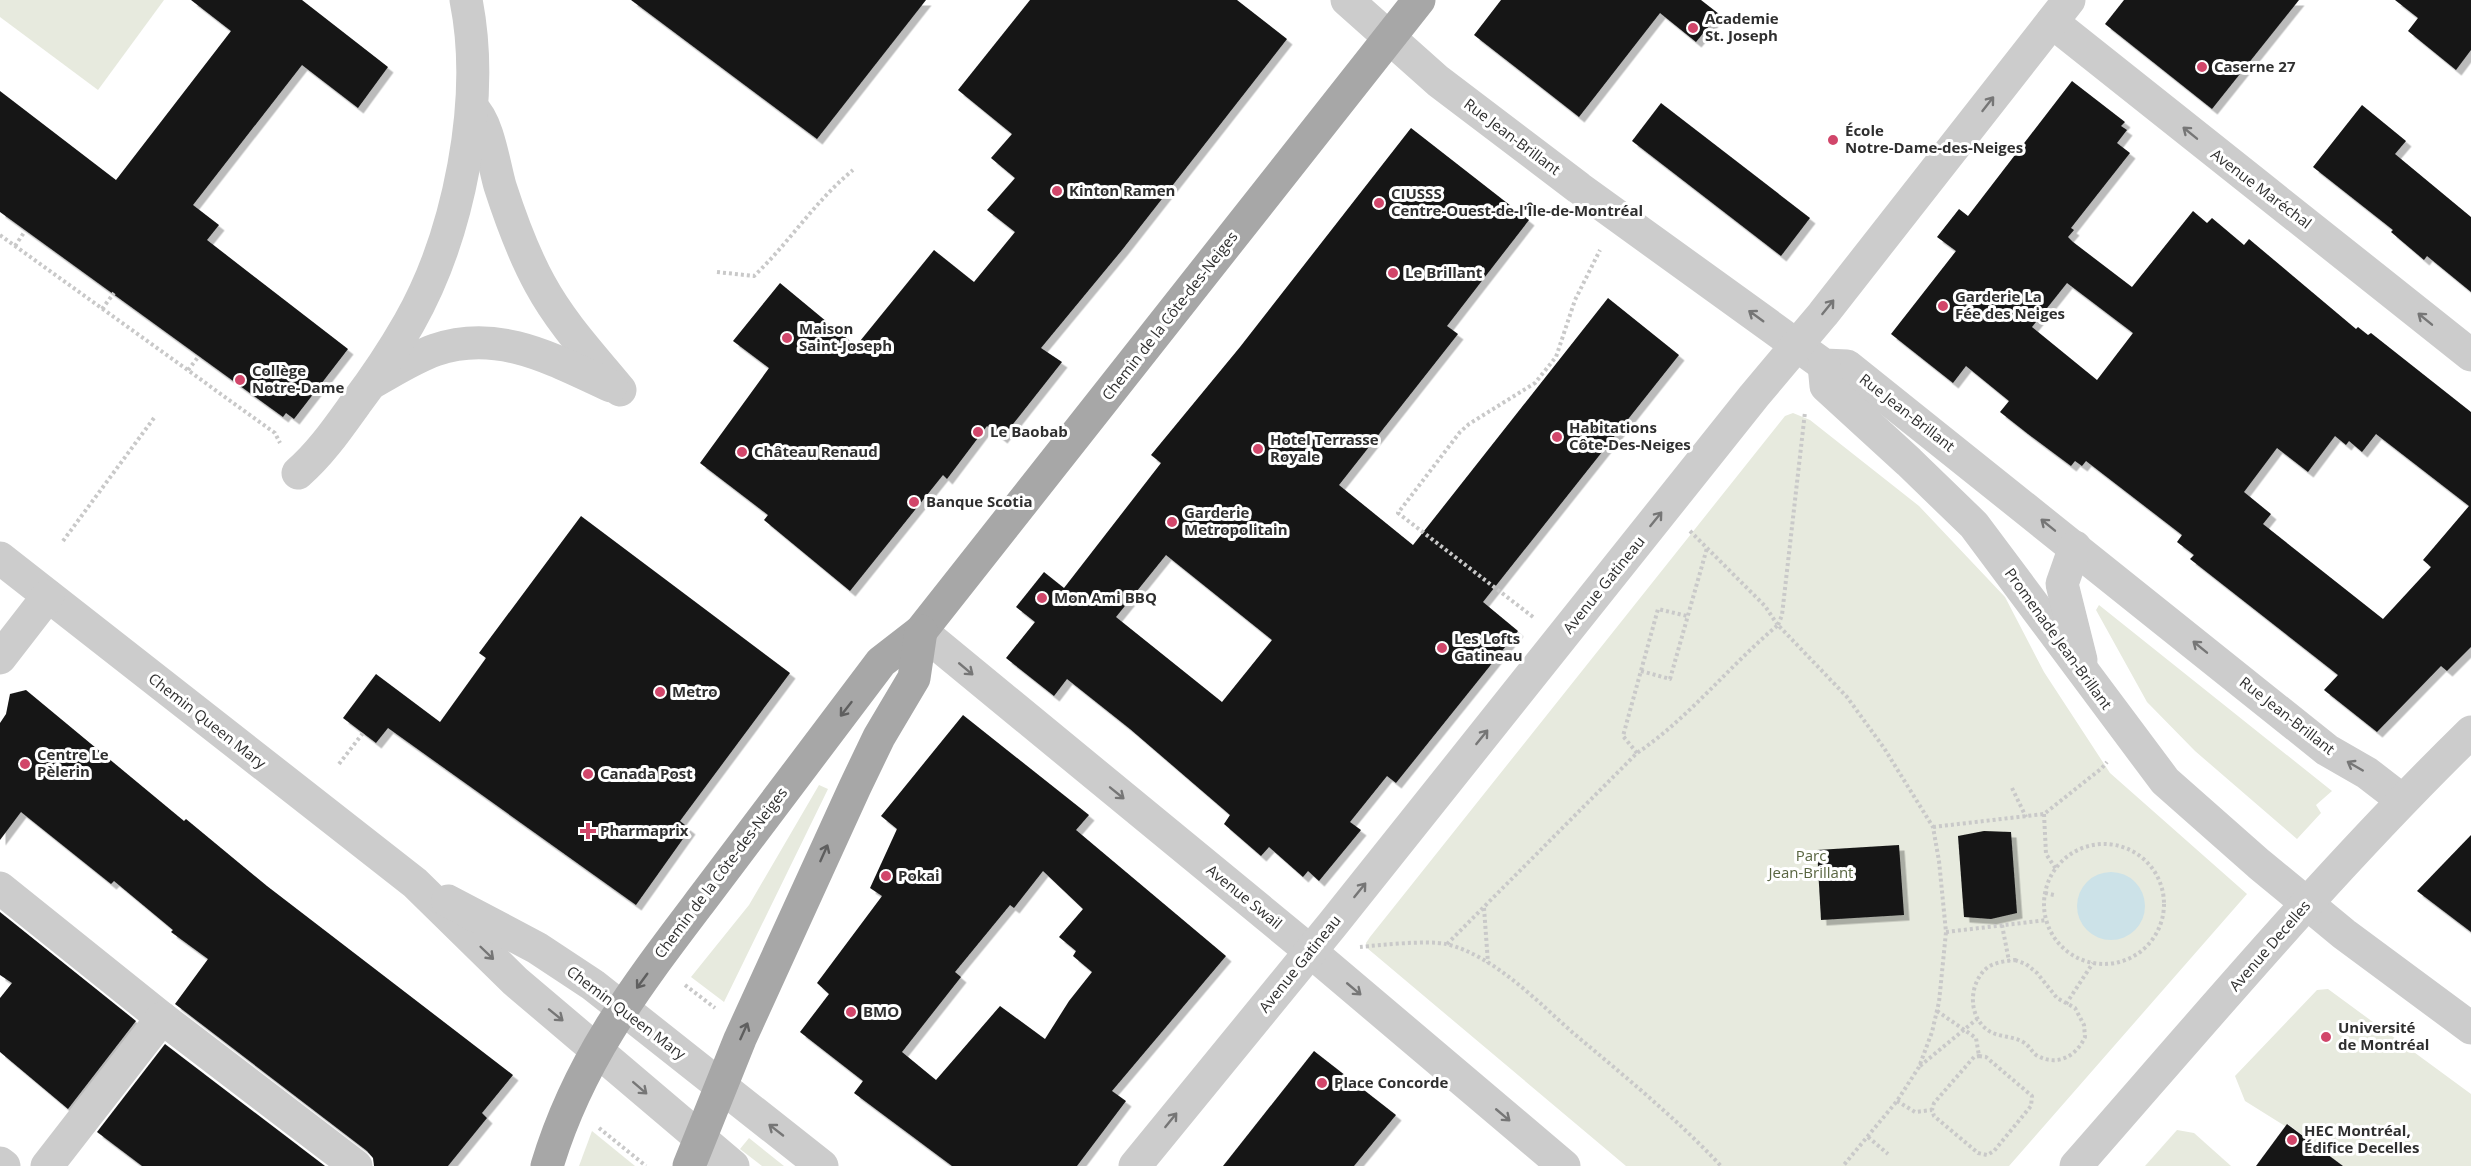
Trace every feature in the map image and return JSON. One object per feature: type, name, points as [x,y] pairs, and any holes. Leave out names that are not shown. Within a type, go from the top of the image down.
[{"type":"main road","name":"Chemin de la Côte-des-Neiges","points":[[551,1152],[572,1095],[596,1050],[659,955],[881,662],[921,632],[1419,0]]},
{"type":"main road","name":"Chemin de la Côte-des-Neiges","points":[[694,1153],[721,1085],[859,778],[914,678],[921,632]]},
{"type":"street","points":[[291,463],[315,457],[370,384],[409,322],[438,258],[450,222],[461,174],[472,108],[473,52],[466,0]]},
{"type":"street","name":"Rue Jean-Brillant","points":[[1347,0],[1432,75],[1579,188],[1824,365],[1847,366],[2327,750],[2367,773],[2402,800]]},
{"type":"street","name":"Avenue Gatineau","points":[[1135,1166],[1796,344],[1823,314],[2061,11]]},
{"type":"street","name":"Avenue Maréchal","points":[[2061,11],[2211,151],[2284,205],[2471,355]]},
{"type":"street","points":[[370,384],[436,350],[498,342],[541,354],[620,390],[578,340],[541,285],[524,252],[508,210],[482,122],[472,108]]},
{"type":"street","name":"Promenade Jean-Brillant","points":[[1824,365],[1826,387],[1974,525],[2165,781],[2259,864],[2308,903]]},
{"type":"street","points":[[2075,547],[2062,584],[2084,674]]},
{"type":"street","name":"Chemin Queen Mary","points":[[0,558],[415,883],[515,981],[596,1050],[694,1153],[733,1166]]},
{"type":"street","points":[[0,658],[48,596]]},
{"type":"street","name":"Avenue Swail","points":[[921,632],[1310,951],[1564,1166]]},
{"type":"street","name":"Avenue Decelles","points":[[2076,1166],[2308,903],[2402,800],[2471,732]]},
{"type":"street","name":"Chemin Queen Mary","points":[[415,883],[537,948],[593,985],[822,1166]]},
{"type":"street","points":[[0,888],[162,1018],[356,1166]]},
{"type":"street","points":[[2308,903],[2344,934],[2471,1028]]},
{"type":"street","points":[[47,1166],[162,1018]]},
{"type":"street","name":"Chemin de la Côte-des-Neiges","points":[[532,1166],[551,1152]]},
{"type":"street","points":[[0,1163],[4,1166]]},
{"type":"path","points":[[717,272],[754,276],[833,187],[853,171]]},
{"type":"path","points":[[15,246],[25,231]]},
{"type":"path","points":[[0,235],[275,433],[291,463]]},
{"type":"path","points":[[1534,617],[1398,513],[1469,423],[1535,383],[1541,377],[1560,347],[1566,322],[1600,250]]},
{"type":"path","points":[[102,309],[114,293]]},
{"type":"path","points":[[188,370],[199,356]]},
{"type":"path","points":[[1447,944],[1637,753],[1660,737],[1749,649],[1778,625],[1782,615],[1805,409]]},
{"type":"path","points":[[63,541],[154,418]]},
{"type":"path","points":[[1689,530],[1766,606],[1778,625],[1847,697],[1894,763],[1933,827],[1946,932],[1937,1011],[1919,1066],[1897,1101],[1843,1166]]},
{"type":"path","points":[[1641,671],[1670,679],[1707,548]]},
{"type":"path","points":[[1637,753],[1623,736],[1658,609],[1687,616]]},
{"type":"path","points":[[339,764],[363,733]]},
{"type":"path","points":[[1933,827],[2044,814],[2103,768],[2129,735]]},
{"type":"path","points":[[2012,788],[2026,817]]},
{"type":"path","points":[[2044,814],[2046,854],[2056,869]]},
{"type":"path","points":[[2097,844],[2117,845],[2135,853],[2151,866],[2160,883],[2164,903],[2162,923],[2152,941],[2137,955],[2119,963],[2093,963],[2080,959],[2064,949],[2052,934],[2047,920],[2045,893],[2050,876],[2056,869],[2062,861],[2079,850],[2097,844]]},
{"type":"path","points":[[2045,893],[2055,895]]},
{"type":"path","points":[[1484,907],[1488,964]]},
{"type":"path","points":[[1946,932],[2047,920]]},
{"type":"path","points":[[2002,926],[2009,961]]},
{"type":"path","points":[[1360,946],[1436,942],[1469,952],[1513,981],[1634,1083],[1696,1139],[1721,1166]]},
{"type":"path","points":[[2015,960],[2026,964],[2037,973],[2057,998],[2075,1008],[2081,1015],[2085,1037],[2075,1054],[2056,1061],[2037,1055],[2021,1041],[1992,1034],[1977,1019],[1972,998],[1980,976],[1989,966],[2009,961],[2015,960]]},
{"type":"path","points":[[2066,1004],[2093,963]]},
{"type":"path","points":[[685,985],[719,1011]]},
{"type":"path","points":[[1937,1011],[1976,1038],[1979,1056]]},
{"type":"path","points":[[1919,1066],[1977,1019]]},
{"type":"path","points":[[1979,1056],[1986,1058],[2032,1096],[2033,1101],[1994,1150],[1987,1155],[1978,1154],[1934,1116],[1932,1110],[1934,1103],[1974,1057],[1979,1056]]},
{"type":"path","points":[[1897,1101],[1915,1112],[1932,1110]]},
{"type":"path","points":[[599,1128],[646,1166]]},
{"type":"path","points":[[1868,1137],[1888,1154]]},
{"type":"green space","points":[[0,0],[164,0],[98,90],[0,17]]},
{"type":"green space","name":"Parc Jean-Brillant","points":[[1793,413],[1810,420],[1919,506],[2005,597],[2044,672],[2110,773],[2247,894],[2009,1166],[1626,1166],[1367,948],[1366,943],[1370,937],[1785,416]]},
{"type":"green space","points":[[2099,605],[2332,791],[2316,805],[2321,813],[2297,839],[2195,751],[2147,702],[2096,610]]},
{"type":"green space","points":[[819,785],[828,789],[724,1002],[691,977],[749,905]]},
{"type":"green space","name":"Université de Montréal","points":[[2328,989],[2471,1094],[2471,1166],[2343,1166],[2288,1124],[2285,1126],[2245,1101],[2235,1076],[2317,990]]},
{"type":"green space","points":[[2177,1130],[2194,1133],[2231,1166],[2145,1166]]},
{"type":"green space","points":[[592,1131],[635,1166],[579,1166]]},
{"type":"green space","points":[[749,1138],[784,1166],[762,1166],[740,1149]]},
{"type":"water","points":[[2104,872],[2118,872],[2130,877],[2140,887],[2145,906],[2140,925],[2130,935],[2118,940],[2104,940],[2092,935],[2082,925],[2077,913],[2077,899],[2082,887],[2092,877]]},
{"type":"building","points":[[191,0],[302,0],[388,67],[358,108],[302,65],[193,205],[219,225],[207,240],[348,349],[294,419],[286,413],[283,417],[0,212],[0,91],[116,180],[231,31]]},
{"type":"building","points":[[631,0],[926,0],[817,139]]},
{"type":"building","points":[[1030,0],[1237,0],[1287,39],[1122,250],[1041,348],[1062,362],[1002,438],[987,426],[947,479],[943,475],[850,591],[764,520],[768,515],[700,463],[769,368],[733,341],[780,283],[856,346],[934,250],[974,282],[1015,232],[987,210],[1015,178],[991,158],[1012,134],[958,90]]},
{"type":"building","points":[[1501,0],[1701,0],[1719,14],[1696,42],[1660,13],[1579,117],[1474,35]]},
{"type":"building","name":"Caserne 27","points":[[2124,0],[2299,0],[2212,109],[2105,24]]},
{"type":"building","points":[[2395,0],[2471,0],[2471,50],[2456,70],[2408,31],[2418,18]]},
{"type":"building","points":[[2072,81],[2125,122],[2121,126],[2127,130],[2117,143],[2130,153],[2071,228],[2074,230],[2068,237],[2073,242],[2132,287],[2193,211],[2207,223],[2212,218],[2244,245],[2249,239],[2356,329],[2358,327],[2368,335],[2371,333],[2471,412],[2471,647],[2447,671],[2441,666],[2377,732],[2324,690],[2338,675],[2190,559],[2194,555],[2177,542],[2182,535],[2086,461],[2082,466],[2075,461],[2071,466],[2028,434],[2000,412],[2009,401],[1966,366],[1953,383],[1891,334],[1956,251],[1937,237],[1959,209],[1968,216]],"holes":[[[2067,283],[2133,333],[2097,380],[2032,327]],[[2376,434],[2469,506],[2423,560],[2431,567],[2383,619],[2263,524],[2271,514],[2244,492],[2277,448],[2308,472],[2335,436],[2346,445],[2349,441],[2362,452]]]},
{"type":"building","points":[[1661,103],[1810,218],[1781,256],[1632,141]]},
{"type":"building","points":[[2362,105],[2406,141],[2395,154],[2471,217],[2471,292],[2427,256],[2424,260],[2391,232],[2393,230],[2313,167]]},
{"type":"building","points":[[1411,128],[1529,220],[1447,326],[1458,334],[1339,485],[1413,545],[1608,298],[1679,355],[1483,602],[1518,631],[1396,783],[1387,776],[1350,822],[1361,830],[1319,881],[1308,871],[1303,877],[1269,847],[1261,856],[1224,824],[1230,815],[1130,729],[1067,679],[1054,696],[1006,658],[1035,622],[1016,607],[1044,572],[1064,588],[1161,463],[1151,455],[1240,347]],"holes":[[[1166,555],[1272,640],[1222,702],[1116,617]]]},
{"type":"building","points":[[581,516],[790,673],[680,821],[690,829],[636,905],[388,728],[376,743],[343,718],[376,674],[440,722],[486,658],[479,653]]},
{"type":"building","points":[[26,690],[184,821],[186,819],[267,886],[513,1075],[482,1113],[487,1118],[448,1166],[374,1166],[373,1158],[367,1151],[175,1004],[208,959],[171,932],[173,930],[114,881],[111,884],[21,812],[0,840],[0,723],[6,714],[10,694]]},
{"type":"building","points":[[963,715],[1089,815],[1076,830],[1226,956],[1112,1091],[1126,1101],[1077,1166],[952,1166],[854,1093],[863,1081],[800,1032],[829,994],[817,983],[882,896],[870,888],[897,829],[881,816]],"holes":[[[1043,871],[1083,909],[1059,937],[1076,951],[1073,956],[1092,972],[1069,1001],[1045,1039],[1000,1006],[936,1080],[902,1052],[961,977],[955,972],[1010,905],[1014,908]]]},
{"type":"building","points":[[1984,831],[2011,832],[2017,913],[1991,919],[1964,917],[1958,836]]},
{"type":"building","points":[[2471,835],[2471,932],[2417,891]]},
{"type":"building","points":[[1899,845],[1904,915],[1821,920],[1817,850]]},
{"type":"building","points":[[0,912],[136,1021],[68,1109],[0,1052],[0,998],[12,983],[0,975]]},
{"type":"building","points":[[165,1044],[325,1166],[142,1166],[97,1132]]},
{"type":"building","name":"Place Concorde","points":[[1314,1051],[1396,1115],[1354,1166],[1223,1166]]},
{"type":"building","name":"HEC Montréal, Édifice Decelles","points":[[2287,1124],[2343,1166],[2256,1166]]},
{"type":"place","name":"Academie St. Joseph","points":[[1693,28]]},
{"type":"place","name":"Caserne 27","points":[[2202,67]]},
{"type":"place","name":"École Notre-Dame-des-Neiges","points":[[1833,140]]},
{"type":"place","name":"Kinton Ramen","points":[[1057,191]]},
{"type":"place","name":"CIUSSS Centre-Ouest-de-l'Île-de-Montréal","points":[[1379,203]]},
{"type":"place","name":"Le Brillant","points":[[1393,273]]},
{"type":"place","name":"Garderie La Fée des Neiges","points":[[1943,306]]},
{"type":"place","name":"Maison Saint-Joseph","points":[[787,338]]},
{"type":"place","name":"Collège Notre-Dame","points":[[240,380]]},
{"type":"place","name":"Le Baobab","points":[[978,432]]},
{"type":"place","name":"Habitations Côte-Des-Neiges","points":[[1557,437]]},
{"type":"place","name":"Hotel Terrasse Royale","points":[[1258,449]]},
{"type":"place","name":"Château Renaud","points":[[742,452]]},
{"type":"place","name":"Banque Scotia","points":[[914,502]]},
{"type":"place","name":"Garderie Metropolitain","points":[[1172,522]]},
{"type":"place","name":"Mon Ami BBQ","points":[[1042,598]]},
{"type":"place","name":"Les Lofts Gatineau","points":[[1442,648]]},
{"type":"place","name":"Metro","points":[[660,692]]},
{"type":"place","name":"Centre Le Pèlerin","points":[[25,764]]},
{"type":"place","name":"Canada Post","points":[[588,774]]},
{"type":"place","name":"Pharmaprix","points":[[588,831]]},
{"type":"place","name":"Pokai","points":[[886,876]]},
{"type":"place","name":"BMO","points":[[851,1012]]},
{"type":"place","name":"Université de Montréal","points":[[2326,1037]]},
{"type":"place","name":"Place Concorde","points":[[1322,1083]]},
{"type":"place","name":"HEC Montréal, Édifice Decelles","points":[[2292,1140]]}]
